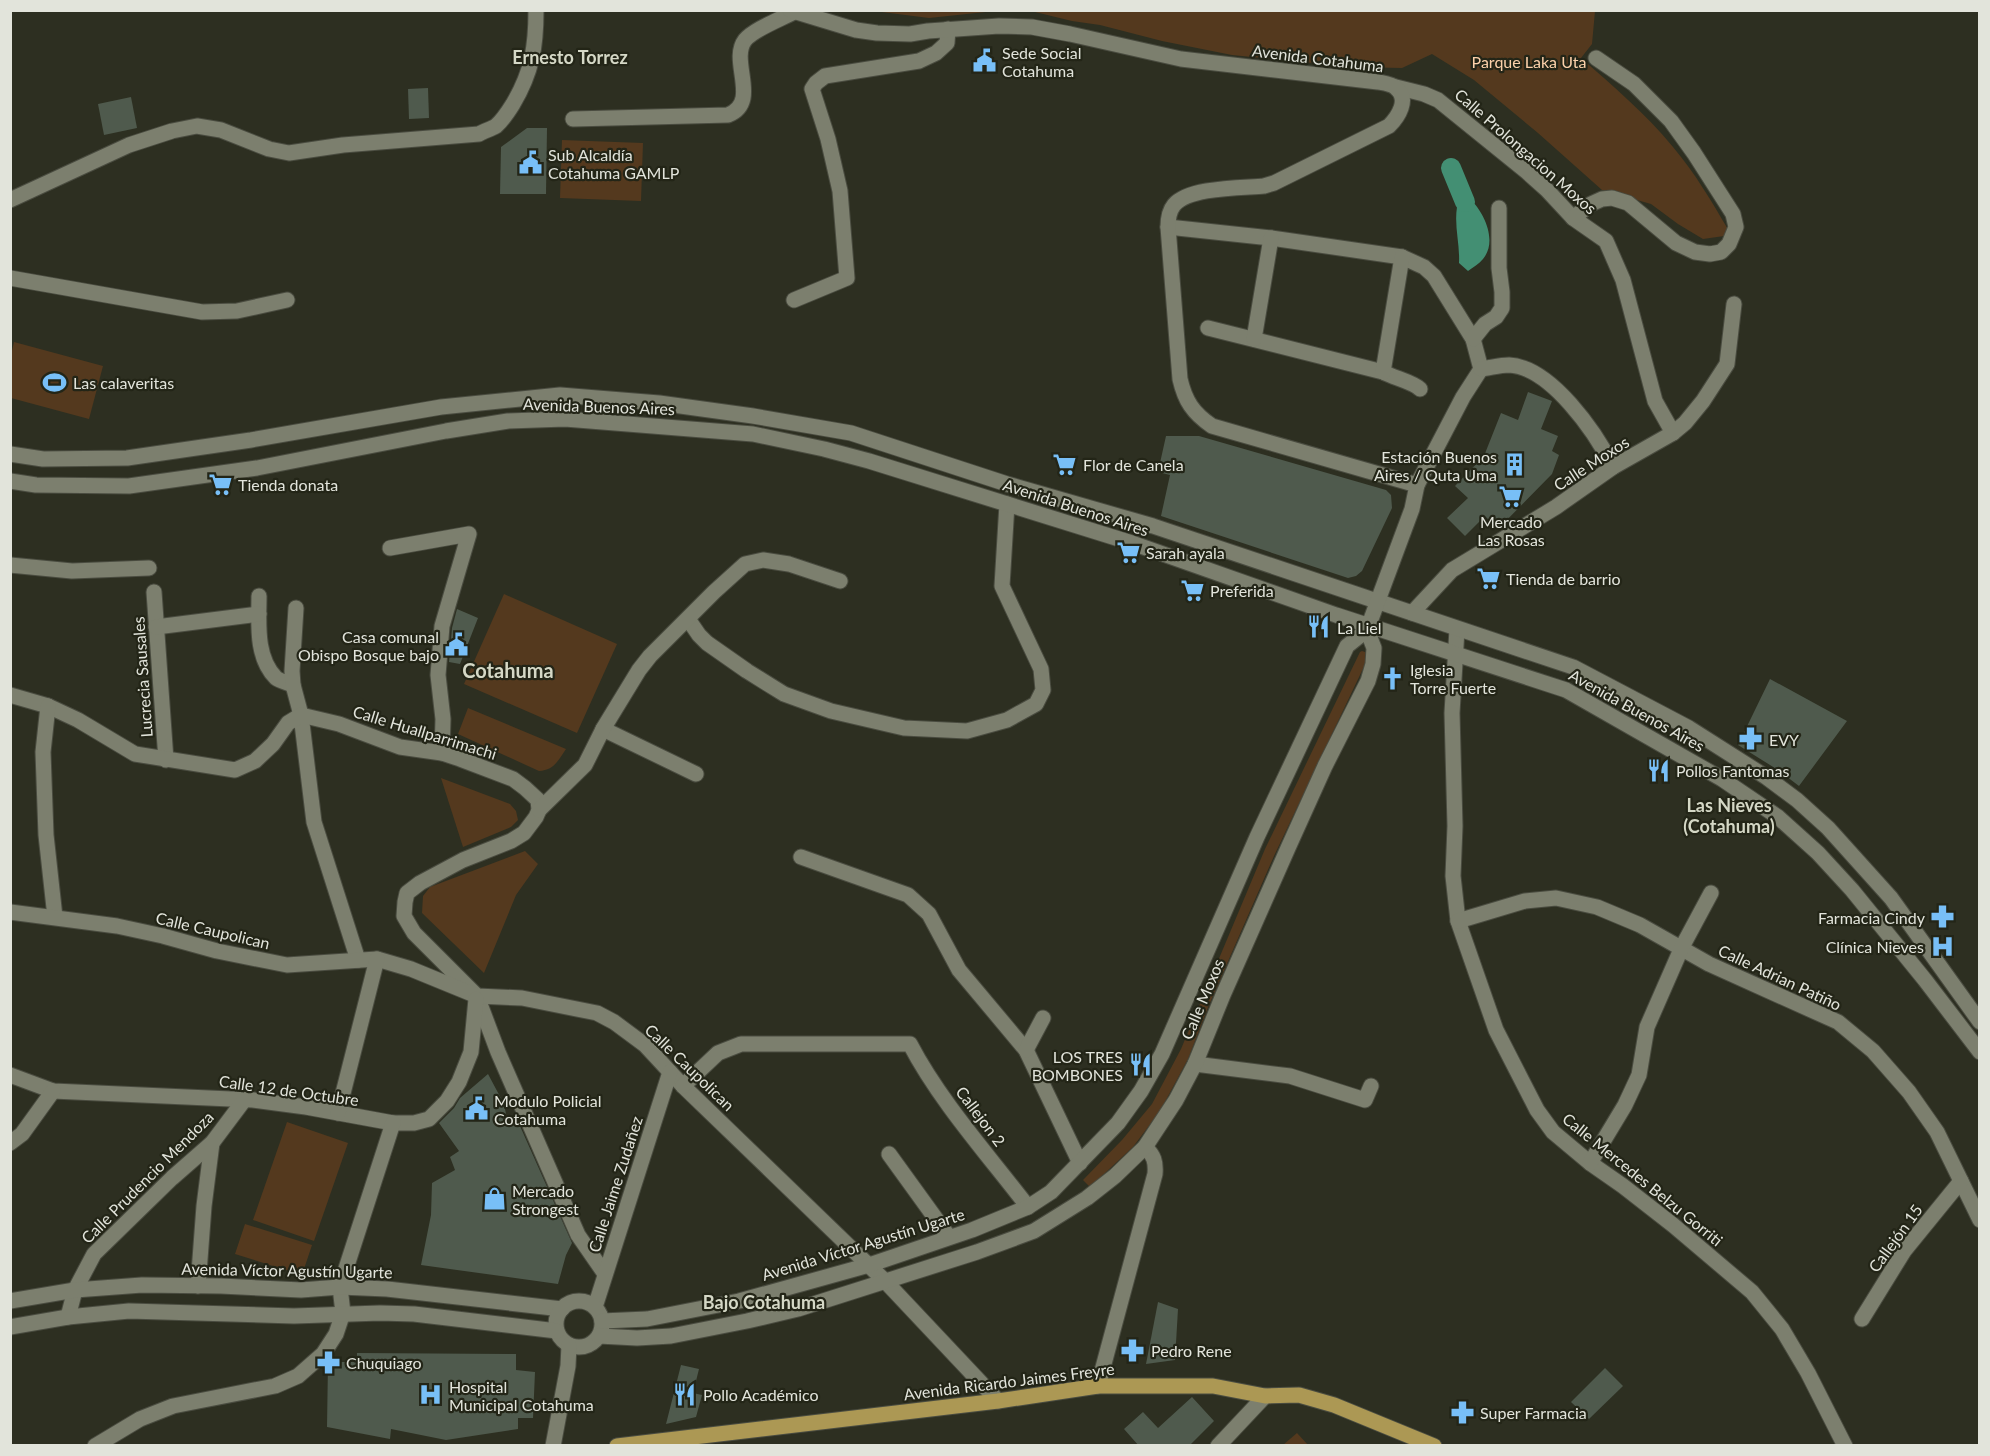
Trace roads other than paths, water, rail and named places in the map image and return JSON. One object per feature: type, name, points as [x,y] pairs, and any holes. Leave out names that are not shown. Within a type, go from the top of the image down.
[{"type":"main road","name":"Avenida Ricardo Jaimes Freyre","points":[[616,1446],[998,1401],[1098,1386],[1213,1386],[1265,1396],[1299,1395],[1334,1405],[1434,1446]]},
{"type":"street","points":[[10,200],[129,145],[172,131],[197,126],[221,130],[269,149],[289,153],[343,145],[479,134],[495,126],[507,113],[531,68],[536,40],[536,10]]},
{"type":"street","points":[[573,119],[735,113],[743,99],[741,49],[745,40],[792,11]]},
{"type":"street","name":"Avenida Cotahuma","points":[[792,11],[856,30],[877,33],[910,34],[999,26],[1032,27],[1070,33],[1181,60],[1378,81],[1396,87],[1401,94],[1401,110],[1389,126],[1274,183],[1195,193],[1184,197],[1174,204],[1169,214],[1168,226],[1180,379],[1183,393],[1190,407],[1199,417],[1212,426],[1417,485]]},
{"type":"street","points":[[794,300],[847,278],[840,191],[828,139],[812,89],[825,76],[919,62],[947,44],[948,29]]},
{"type":"street","points":[[1573,218],[1591,204],[1602,199],[1628,202],[1676,243],[1695,252],[1710,254],[1721,252],[1729,244],[1736,227],[1733,214],[1671,121],[1634,84],[1596,58]]},
{"type":"street","name":"Calle Prolongacion Moxos","points":[[1396,87],[1438,100],[1509,156],[1547,190],[1573,218],[1606,241],[1623,280],[1655,401],[1673,433]]},
{"type":"street","points":[[1473,339],[1502,308],[1498,208]]},
{"type":"street","points":[[1168,226],[1402,257],[1424,267],[1434,276],[1473,339],[1481,369],[1463,397],[1417,485],[1412,509],[1378,601]]},
{"type":"street","points":[[1254,339],[1271,238]]},
{"type":"street","points":[[1383,372],[1402,257]]},
{"type":"street","points":[[10,278],[202,312],[237,310],[287,300]]},
{"type":"street","name":"Calle Moxos","points":[[1412,613],[1452,570],[1556,507],[1613,466],[1673,433],[1685,423],[1703,401],[1727,364],[1734,304]]},
{"type":"street","points":[[1208,328],[1383,372],[1420,389]]},
{"type":"street","points":[[1481,369],[1509,365],[1542,377],[1558,390],[1601,443],[1613,466]]},
{"type":"street","name":"Avenida Buenos Aires","points":[[10,454],[44,459],[127,458],[441,408],[560,395],[753,416],[851,433],[1007,484],[1153,526],[1573,668],[1689,728],[1729,752],[1789,794],[1828,828],[1891,898],[1980,1023]]},
{"type":"street","name":"Avenida Buenos Aires","points":[[10,481],[36,485],[129,486],[257,468],[508,420],[565,419],[753,434],[824,448],[1132,543],[1368,628],[1566,690],[1722,778],[1778,817],[1818,853],[1852,890],[1980,1052]]},
{"type":"street","points":[[687,619],[707,643],[747,671],[784,694],[831,711],[904,728],[967,731],[1007,720],[1036,704],[1043,690],[1041,669],[1002,586],[1007,504]]},
{"type":"street","points":[[390,548],[469,534],[442,626],[438,675],[443,719],[442,753]]},
{"type":"street","points":[[605,1274],[578,1235],[498,1052],[477,996],[414,933],[404,916],[407,893],[434,875],[463,860],[511,841],[524,833],[531,826],[539,810],[585,765],[603,729],[639,670],[662,643],[745,564],[763,560],[789,564],[840,581]]},
{"type":"street","points":[[10,566],[72,571],[149,568]]},
{"type":"street","name":"Lucrecia Sausales","points":[[154,592],[166,760]]},
{"type":"street","points":[[259,596],[260,644],[276,679],[293,685]]},
{"type":"street","name":"Calle Moxos","points":[[1080,1163],[1118,1123],[1162,1054],[1266,818],[1347,646],[1368,628],[1378,601]]},
{"type":"street","points":[[296,608],[293,685],[301,715],[314,822],[358,960]]},
{"type":"street","points":[[156,627],[259,614]]},
{"type":"street","name":"Calle Moxos","points":[[1145,1147],[1176,1100],[1195,1064],[1222,995],[1288,848],[1368,681],[1373,664],[1374,648],[1368,628]]},
{"type":"street","name":"Calle Mercedes Belzu Gorriti","points":[[1457,629],[1452,713],[1455,826],[1453,876],[1458,921],[1496,1030],[1537,1110],[1553,1132],[1674,1226],[1752,1292],[1782,1329],[1808,1373],[1845,1446]]},
{"type":"street","points":[[10,695],[48,706],[78,720],[135,754],[236,770],[255,761],[273,744],[288,723],[301,715]]},
{"type":"street","points":[[48,706],[43,752],[46,835],[55,917]]},
{"type":"street","name":"Calle Huallparrimachi","points":[[301,715],[339,724],[400,747],[442,753],[513,779],[538,800],[539,810]]},
{"type":"street","points":[[603,729],[696,774]]},
{"type":"street","points":[[801,857],[908,895],[929,914],[959,970],[1026,1050],[1080,1163]]},
{"type":"street","points":[[1590,1163],[1625,1105],[1639,1075],[1647,1027],[1682,947],[1711,893]]},
{"type":"street","name":"Calle Adrian Patiño","points":[[1458,921],[1525,901],[1556,898],[1597,907],[1640,925],[1709,964],[1838,1022],[1874,1051],[1909,1092],[1937,1132],[1980,1220]]},
{"type":"street","name":"Calle Caupolican","points":[[10,912],[117,926],[217,951],[288,965],[377,959],[411,969],[477,996],[522,998],[597,1013],[614,1022],[645,1045],[683,1086],[869,1264],[998,1401]]},
{"type":"street","points":[[338,1113],[377,959]]},
{"type":"street","name":"Calle 12 de Octubre","points":[[10,1075],[53,1091],[245,1099],[306,1107],[393,1123],[414,1123],[429,1119],[447,1101],[459,1082],[471,1052],[477,996]]},
{"type":"street","points":[[1026,1050],[1043,1018]]},
{"type":"street","name":"Callejon 2","points":[[683,1086],[718,1053],[741,1044],[910,1044],[946,1100],[1028,1208]]},
{"type":"street","points":[[1195,1064],[1290,1076],[1365,1100],[1371,1086]]},
{"type":"street","name":"Calle Jaime Zudañez","points":[[598,1321],[605,1274],[670,1072]]},
{"type":"street","points":[[10,1143],[22,1134],[53,1091]]},
{"type":"street","name":"Calle Prudencio Mendoza","points":[[68,1317],[75,1290],[94,1254],[172,1178],[212,1143],[245,1099]]},
{"type":"street","points":[[94,1446],[140,1419],[173,1406],[274,1386],[298,1376],[322,1354],[336,1334],[343,1313],[340,1287],[393,1123]]},
{"type":"street","points":[[198,1286],[204,1206],[212,1143]]},
{"type":"street","points":[[598,1321],[593,1342],[574,1346],[560,1337],[557,1331],[556,1319],[562,1309],[574,1301],[589,1303],[598,1321],[637,1338],[670,1336],[798,1309],[977,1252],[1034,1231],[1087,1198],[1115,1176],[1145,1147],[1152,1152],[1156,1163],[1155,1174],[1098,1386]]},
{"type":"street","points":[[889,1154],[949,1238]]},
{"type":"street","name":"Avenida Víctor Agustín Ugarte","points":[[598,1321],[647,1319],[697,1310],[869,1264],[949,1238],[1028,1208],[1051,1192],[1080,1163]]},
{"type":"street","name":"Callejón 15","points":[[1862,1319],[1904,1251],[1961,1181]]},
{"type":"street","name":"Avenida Víctor Agustín Ugarte","points":[[10,1301],[75,1290],[142,1285],[301,1290],[340,1287],[387,1289],[562,1309]]},
{"type":"street","points":[[10,1327],[68,1317],[129,1311],[294,1316],[343,1313],[414,1314],[557,1331]]},
{"type":"street","points":[[553,1446],[574,1346]]},
{"type":"street","points":[[1218,1446],[1265,1396]]},
{"type":"waterway","points":[[1451,168],[1465,202]]},
{"type":"place","name":"Sede Social Cotahuma","points":[[984,61]]},
{"type":"place","name":"Sub Alcaldía Cotahuma GAMLP","points":[[530,163]]},
{"type":"place","name":"Las calaveritas","points":[[55,382]]},
{"type":"place","name":"Flor de Canela","points":[[1065,464]]},
{"type":"place","name":"Estación Buenos Aires / Quta Uma","points":[[1515,465]]},
{"type":"place","name":"Tienda donata","points":[[220,484]]},
{"type":"place","name":"Mercado Las Rosas","points":[[1511,496]]},
{"type":"place","name":"Sarah ayala","points":[[1128,552]]},
{"type":"place","name":"Tienda de barrio","points":[[1488,578]]},
{"type":"place","name":"Preferida","points":[[1192,590]]},
{"type":"place","name":"La Liel","points":[[1319,627]]},
{"type":"place","name":"Casa comunal Obispo Bosque bajo","points":[[457,645]]},
{"type":"place","name":"Iglesia Torre Fuerte","points":[[1392,678]]},
{"type":"place","name":"EVY","points":[[1751,739]]},
{"type":"place","name":"Pollos Fantomas","points":[[1658,770]]},
{"type":"place","name":"Farmacia Cindy","points":[[1943,917]]},
{"type":"place","name":"Clínica Nieves","points":[[1942,946]]},
{"type":"place","name":"LOS TRES BOMBONES","points":[[1141,1065]]},
{"type":"place","name":"Modulo Policial Cotahuma","points":[[476,1109]]},
{"type":"place","name":"Mercado Strongest","points":[[494,1199]]},
{"type":"place","name":"Pedro Rene","points":[[1133,1350]]},
{"type":"place","name":"Chuquiago","points":[[328,1362]]},
{"type":"place","name":"Pollo Académico","points":[[685,1394]]},
{"type":"place","name":"Hospital Municipal Cotahuma","points":[[431,1395]]},
{"type":"place","name":"Super Farmacia","points":[[1462,1412]]},
{"type":"district","name":"Ernesto Torrez","points":[[570,57]]},
{"type":"district","name":"Cotahuma","points":[[508,670]]},
{"type":"district","name":"Las Nieves (Cotahuma)","points":[[1729,815]]},
{"type":"district","name":"Bajo Cotahuma","points":[[764,1302]]},
{"type":"park label","name":"Parque Laka Uta","points":[[1529,61]]}]
